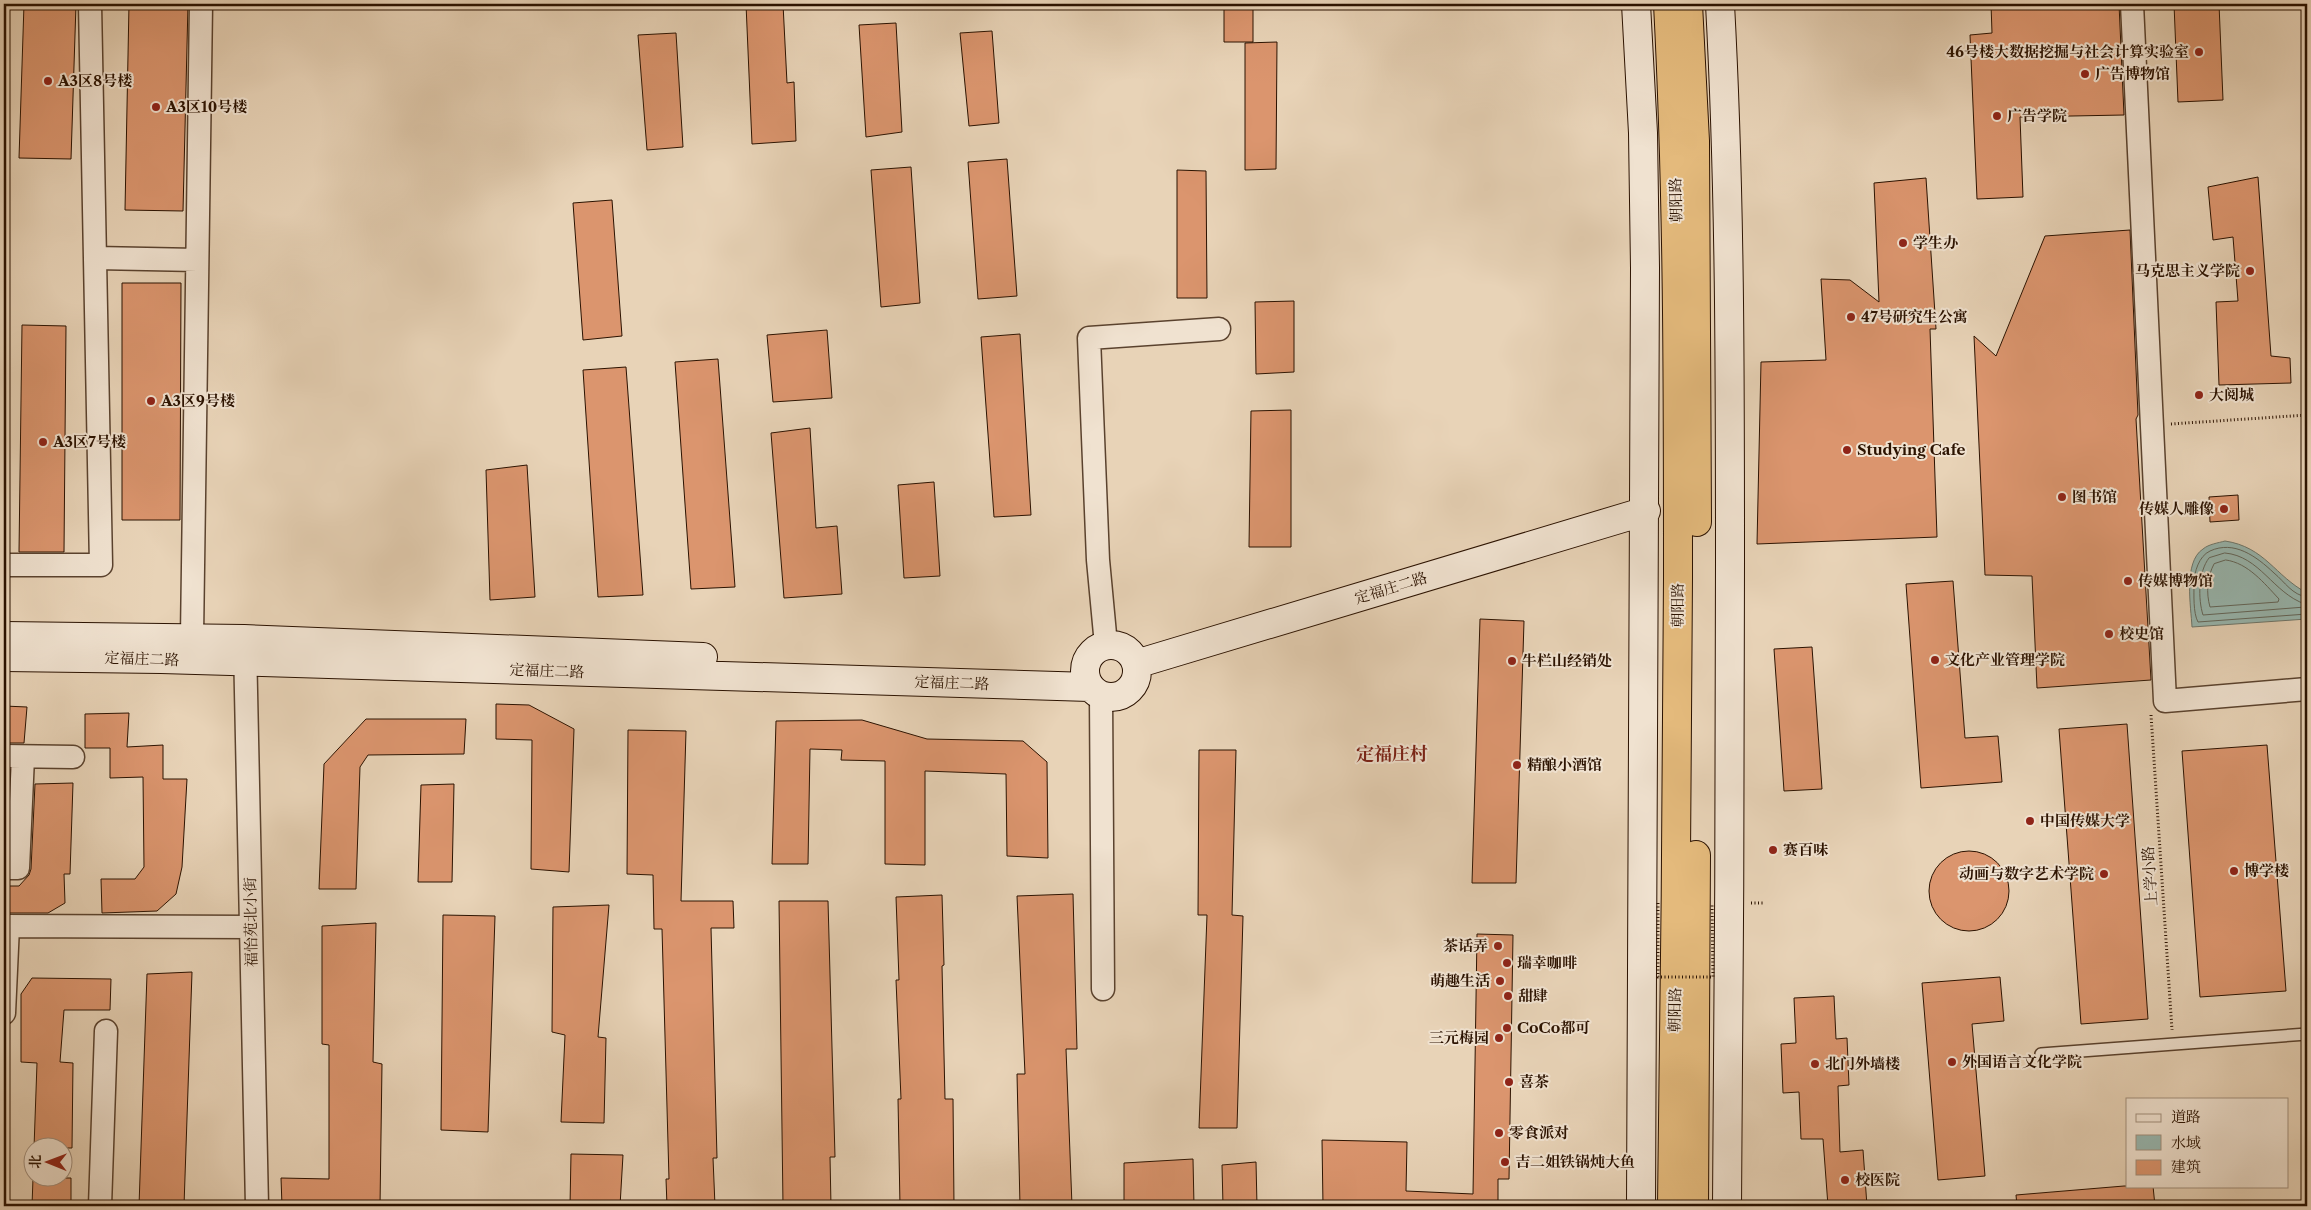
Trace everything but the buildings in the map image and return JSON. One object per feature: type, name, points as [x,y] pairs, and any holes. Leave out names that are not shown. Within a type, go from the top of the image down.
[{"type":"highway","name":"朝阳路","points":[[1668,4],[1675,142],[1678,391],[1677,903],[1672,1206]]},
{"type":"highway","name":"朝阳路","points":[[1688,4],[1695,141],[1698,391],[1694,1206]]},
{"type":"street","points":[[4,565],[101,565],[90,4]]},
{"type":"street","points":[[192,637],[196,260],[202,4]]},
{"type":"street","points":[[1636,4],[1643,133],[1646,511],[1641,1206]]},
{"type":"street","points":[[1720,4],[1727,131],[1730,268],[1730,912],[1727,1206]]},
{"type":"street","points":[[2132,4],[2165,701],[2307,690]]},
{"type":"street","points":[[96,258],[196,260]]},
{"type":"street","points":[[1106,645],[1098,560],[1089,338],[1219,328]]},
{"type":"street","name":"定福庄二路","points":[[4,657],[245,650],[1092,685],[1115,697],[1128,691],[1136,680],[1136,664],[1646,511]]},
{"type":"street","name":"定福庄二路","points":[[4,636],[192,637],[245,650]]},
{"type":"street","points":[[1103,989],[1092,685],[1089,657],[1096,649],[1106,645],[1117,646],[1127,650],[1136,664]]},
{"type":"street","name":"福怡苑北小街","points":[[245,650],[257,1206]]},
{"type":"street","points":[[4,868],[18,868],[14,756],[73,757]]},
{"type":"street","points":[[4,1013],[6,926],[251,927]]},
{"type":"street","points":[[100,1206],[106,1031]]},
{"type":"lane","points":[[2040,1054],[2307,1034]]},
{"type":"path","points":[[2151,425],[2307,416]]},
{"type":"path","name":"上学小路","points":[[2150,707],[2173,1044]]},
{"type":"path","points":[[1658,903],[1658,977],[1713,977],[1712,903]]},
{"type":"water","points":[[2225,541],[2250,549],[2286,579],[2307,593],[2307,619],[2192,627],[2190,574],[2193,564],[2197,555],[2205,547]]},
{"type":"place","name":"46号楼大数据挖掘与社会计算实验室","points":[[2199,52]]},
{"type":"place","name":"广告博物馆","points":[[2085,74]]},
{"type":"place","name":"A3区8号楼","points":[[48,81]]},
{"type":"place","name":"A3区10号楼","points":[[156,107]]},
{"type":"place","name":"广告学院","points":[[1997,116]]},
{"type":"place","name":"学生办","points":[[1903,243]]},
{"type":"place","name":"马克思主义学院","points":[[2250,271]]},
{"type":"place","name":"47号研究生公寓","points":[[1851,317]]},
{"type":"place","name":"大阅城","points":[[2199,395]]},
{"type":"place","name":"A3区9号楼","points":[[151,401]]},
{"type":"place","name":"A3区7号楼","points":[[43,442]]},
{"type":"place","name":"Studying Cafe","points":[[1847,450]]},
{"type":"place","name":"图书馆","points":[[2062,497]]},
{"type":"place","name":"传媒人雕像","points":[[2224,509]]},
{"type":"place","name":"传媒博物馆","points":[[2128,581]]},
{"type":"place","name":"校史馆","points":[[2109,634]]},
{"type":"place","name":"文化产业管理学院","points":[[1935,660]]},
{"type":"place","name":"牛栏山经销处","points":[[1512,661]]},
{"type":"place","name":"精酿小酒馆","points":[[1517,765]]},
{"type":"place","name":"中国传媒大学","points":[[2030,821]]},
{"type":"place","name":"赛百味","points":[[1773,850]]},
{"type":"place","name":"博学楼","points":[[2234,871]]},
{"type":"place","name":"动画与数字艺术学院","points":[[2104,874]]},
{"type":"place","name":"茶话弄","points":[[1498,946]]},
{"type":"place","name":"瑞幸咖啡","points":[[1507,963]]},
{"type":"place","name":"萌趣生活","points":[[1500,981]]},
{"type":"place","name":"甜肆","points":[[1508,996]]},
{"type":"place","name":"CoCo都可","points":[[1507,1028]]},
{"type":"place","name":"三元梅园","points":[[1499,1038]]},
{"type":"place","name":"外国语言文化学院","points":[[1952,1062]]},
{"type":"place","name":"北门外墙楼","points":[[1815,1064]]},
{"type":"place","name":"喜茶","points":[[1509,1082]]},
{"type":"place","name":"零食派对","points":[[1499,1133]]},
{"type":"place","name":"吉二姐铁锅炖大鱼","points":[[1505,1162]]},
{"type":"place","name":"校医院","points":[[1845,1180]]},
{"type":"district","name":"定福庄村","points":[[1392,754]]}]
